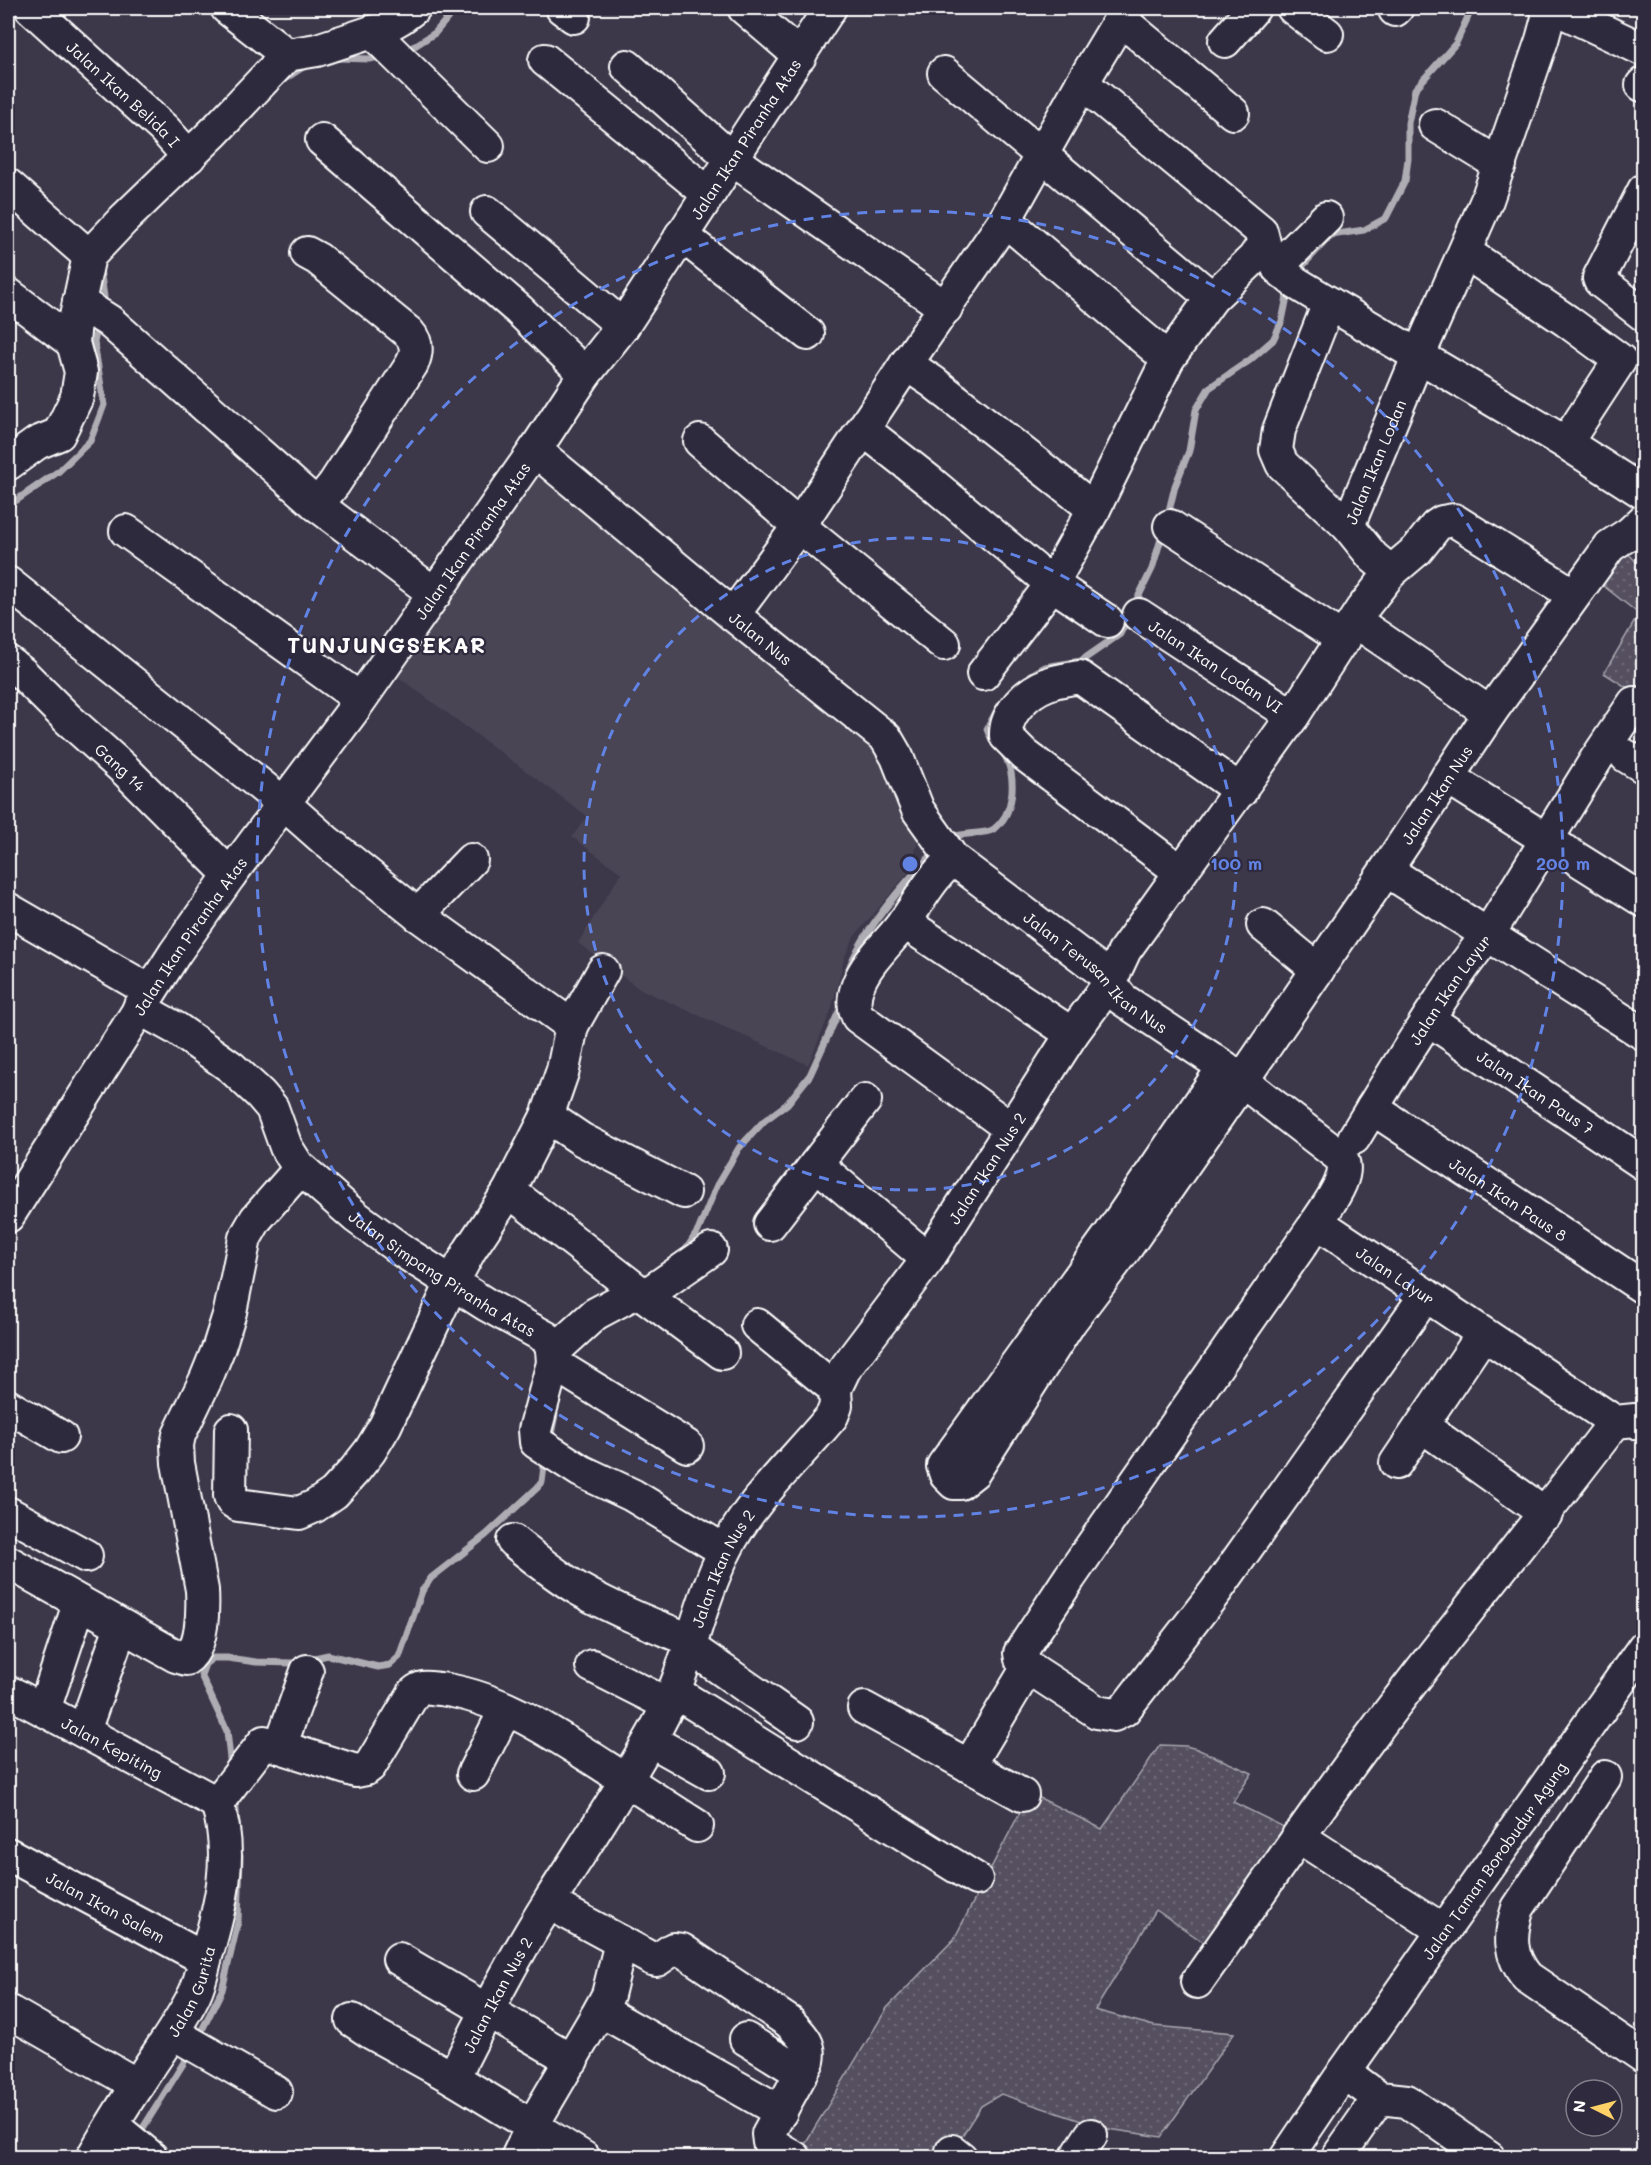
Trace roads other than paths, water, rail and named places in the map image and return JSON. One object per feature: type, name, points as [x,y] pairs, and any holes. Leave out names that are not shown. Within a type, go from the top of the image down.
[{"type":"street","points":[[8,14],[12,8]]},
{"type":"street","name":"Jalan Ikan Belida I","points":[[31,8],[164,129],[189,157]]},
{"type":"street","points":[[227,8],[287,55]]},
{"type":"street","points":[[744,8],[800,56]]},
{"type":"street","name":"Jalan Ikan Piranha Atas","points":[[8,1216],[144,1000],[230,875],[435,594],[585,374],[623,326],[830,8]]},
{"type":"street","points":[[1225,41],[1254,8]]},
{"type":"street","points":[[1293,8],[1327,34]]},
{"type":"street","name":"Jalan Ikan Lodan","points":[[1391,572],[1362,544],[1348,525],[1500,165],[1542,40],[1548,18],[1547,8]]},
{"type":"street","points":[[1555,8],[1644,50]]},
{"type":"street","points":[[733,615],[799,526],[1005,220],[1124,13],[1233,114]]},
{"type":"street","points":[[73,343],[91,309],[89,256],[287,55],[317,51],[386,22],[402,63],[488,146]]},
{"type":"street","points":[[545,60],[709,194]]},
{"type":"street","points":[[627,66],[732,159],[946,308]]},
{"type":"street","points":[[944,73],[1212,298]]},
{"type":"street","points":[[984,674],[1052,584],[1094,509],[1168,359],[1212,298],[1259,252],[1264,243],[1261,231],[1082,83]]},
{"type":"street","points":[[1436,125],[1500,165]]},
{"type":"street","points":[[322,140],[519,310],[585,374]]},
{"type":"street","points":[[8,185],[89,256]]},
{"type":"street","points":[[1641,201],[1599,278],[1644,315]]},
{"type":"street","points":[[487,212],[623,326]]},
{"type":"street","points":[[1326,218],[1278,268],[1329,303],[1566,443],[1644,493]]},
{"type":"street","points":[[1005,220],[1168,359]]},
{"type":"street","points":[[681,235],[808,334]]},
{"type":"street","points":[[1465,252],[1558,314],[1620,360],[1566,443]]},
{"type":"street","points":[[307,253],[409,333],[415,340],[416,346],[412,364],[334,484],[316,505]]},
{"type":"street","points":[[8,294],[73,343],[81,372],[77,397],[59,434],[37,443],[8,464]]},
{"type":"street","points":[[1329,303],[1279,430],[1276,450],[1282,464],[1348,525]]},
{"type":"street","points":[[91,309],[316,505],[435,594]]},
{"type":"street","points":[[906,364],[933,382],[1094,509]]},
{"type":"street","points":[[864,430],[1052,584],[1107,621]]},
{"type":"street","points":[[700,441],[799,526],[944,644]]},
{"type":"street","name":"Jalan Nus","points":[[535,450],[733,615],[886,738],[897,757],[918,810],[946,849]]},
{"type":"street","points":[[1109,984],[1125,951],[1241,791],[1349,630],[1391,572],[1417,550],[1436,526],[1442,522],[1454,520],[1575,595]]},
{"type":"street","name":"Jalan Ikan Nus","points":[[994,1417],[1232,1074],[1318,970],[1490,713],[1610,546],[1630,533],[1644,520]]},
{"type":"street","points":[[1170,526],[1490,713]]},
{"type":"street","points":[[126,531],[360,699]]},
{"type":"street","points":[[8,583],[284,803],[326,841],[418,915],[572,1026]]},
{"type":"street","name":"Jalan Ikan Lodan VI","points":[[1138,615],[1293,716]]},
{"type":"street","name":"Gang 14","points":[[8,662],[126,771],[230,875]]},
{"type":"street","points":[[1181,872],[1014,746],[1006,736],[1009,717],[1032,693],[1048,684],[1080,677],[1241,791]]},
{"type":"street","name":"Jalan Ikan Layur","points":[[1354,1138],[1428,1018],[1473,952],[1488,935],[1597,758],[1634,703]]},
{"type":"street","points":[[1448,777],[1644,901]]},
{"type":"street","points":[[946,849],[940,869],[857,985],[855,1010],[858,1017],[1011,1128]]},
{"type":"street","name":"Jalan Terusan Ikan Nus","points":[[946,849],[1100,970],[1122,999],[1232,1074]]},
{"type":"street","points":[[418,915],[471,860]]},
{"type":"street","points":[[1386,870],[1644,1034]]},
{"type":"street","name":"Jalan Simpang Piranha Atas","points":[[8,909],[144,1000],[177,1029],[231,1067],[272,1108],[295,1161],[356,1217],[452,1283],[547,1338],[560,1364],[687,1446]]},
{"type":"street","points":[[904,921],[1072,1034]]},
{"type":"street","points":[[1263,925],[1318,970]]},
{"type":"street","points":[[231,1430],[229,1488],[232,1501],[244,1506],[299,1513],[315,1506],[334,1493],[370,1451],[385,1426],[452,1283],[509,1191],[547,1116],[563,1070],[572,1026],[603,971]]},
{"type":"street","name":"Jalan Ikan Nus 2","points":[[453,2078],[505,1977],[627,1781],[672,1699],[689,1643],[725,1551],[747,1515],[832,1416],[836,1406],[835,1389],[843,1370],[928,1259],[1072,1034],[1109,984]]},
{"type":"street","name":"Jalan Ikan Paus 7","points":[[1428,1018],[1644,1164]]},
{"type":"street","points":[[1232,1074],[1343,1160],[1345,1173],[1317,1222],[1070,1577],[1020,1653],[1021,1659],[1028,1667],[1097,1712],[1114,1714],[1124,1710],[1216,1591],[1426,1295]]},
{"type":"street","points":[[770,1224],[865,1100]]},
{"type":"street","name":"Jalan Ikan Paus 8","points":[[1372,1108],[1644,1288]]},
{"type":"street","points":[[547,1116],[581,1139],[684,1192]]},
{"type":"street","points":[[8,1562],[79,1604],[180,1658],[188,1658],[196,1644],[202,1620],[202,1590],[178,1463],[178,1435],[219,1347],[230,1312],[245,1238],[295,1161]]},
{"type":"street","points":[[816,1164],[928,1259]]},
{"type":"street","points":[[509,1191],[722,1353]]},
{"type":"street","name":"Jalan Layur","points":[[1317,1222],[1483,1334],[1634,1419]]},
{"type":"street","points":[[711,1250],[636,1288],[602,1311],[562,1344],[560,1364],[535,1430],[536,1442],[548,1451],[581,1471],[632,1495],[725,1551]]},
{"type":"street","points":[[757,1325],[835,1389]]},
{"type":"street","points":[[1396,1462],[1483,1334]]},
{"type":"street","points":[[8,1406],[61,1437]]},
{"type":"street","points":[[1197,1982],[1406,1689],[1546,1514],[1634,1419]]},
{"type":"street","points":[[1422,1426],[1546,1514]]},
{"type":"street","points":[[8,1513],[86,1556]]},
{"type":"street","points":[[513,1541],[544,1566],[580,1590],[689,1643],[797,1722]]},
{"type":"street","points":[[44,1710],[79,1604]]},
{"type":"street","points":[[84,1731],[121,1626]]},
{"type":"street","name":"Jalan Taman Borobudur Agung","points":[[1286,2157],[1444,1931],[1521,1847],[1644,1647]]},
{"type":"street","points":[[592,1666],[672,1699],[976,1879]]},
{"type":"street","points":[[969,1766],[1028,1667]]},
{"type":"street","points":[[280,1747],[307,1671]]},
{"type":"street","points":[[225,1794],[263,1743],[267,1742],[362,1771],[370,1766],[414,1693],[423,1687],[451,1690],[480,1697],[506,1709],[554,1735],[697,1826]]},
{"type":"street","name":"Jalan Kepiting","points":[[8,1696],[16,1695],[84,1731],[225,1794]]},
{"type":"street","points":[[864,1708],[1022,1795]]},
{"type":"street","points":[[473,1774],[506,1709]]},
{"type":"street","points":[[650,1740],[709,1773]]},
{"type":"street","points":[[1605,1777],[1518,1908],[1513,1923],[1512,1946],[1518,1965],[1527,1977],[1644,2057]]},
{"type":"street","name":"Jalan Gurita","points":[[92,2157],[133,2142],[137,2085],[187,2041],[195,1993],[224,1888],[226,1850],[222,1819],[225,1794]]},
{"type":"street","points":[[1299,1836],[1444,1931]]},
{"type":"street","name":"Jalan Ikan Salem","points":[[8,1854],[206,1959]]},
{"type":"street","points":[[549,1903],[652,1959],[657,1960],[673,1949],[682,1950],[789,2022],[803,2036],[808,2048],[808,2061],[767,2138],[769,2142],[795,2157]]},
{"type":"street","points":[[517,2157],[532,2126],[608,1995],[621,1942]]},
{"type":"street","points":[[399,1959],[572,2060]]},
{"type":"street","points":[[600,2010],[781,2112]]},
{"type":"street","points":[[8,2011],[137,2085]]},
{"type":"street","points":[[352,2020],[584,2157]]},
{"type":"street","points":[[746,2039],[801,2073]]},
{"type":"street","points":[[187,2041],[276,2092]]},
{"type":"street","points":[[1344,2072],[1379,2098],[1407,2101],[1489,2157]]},
{"type":"street","points":[[1337,2157],[1379,2098]]},
{"type":"waterway","points":[[405,52],[435,33],[456,8]]},
{"type":"waterway","points":[[1296,273],[1331,235],[1364,230],[1386,218],[1405,181],[1408,159],[1408,123],[1415,89],[1456,43],[1472,8]]},
{"type":"waterway","points":[[337,58],[370,59],[382,56]]},
{"type":"waterway","points":[[283,80],[306,65]]},
{"type":"waterway","points":[[100,269],[104,297],[102,308]]},
{"type":"waterway","points":[[1167,519],[1175,486],[1189,451],[1196,410],[1209,388],[1250,360],[1273,340],[1282,321],[1289,287]]},
{"type":"waterway","points":[[8,506],[59,471],[90,441],[104,405],[94,342],[98,325]]},
{"type":"waterway","points":[[1031,675],[1045,667],[1081,661],[1120,634],[1152,569],[1163,532]]},
{"type":"waterway","points":[[949,838],[990,831],[1001,823],[1006,815],[1012,787],[1010,768],[987,729],[998,708]]},
{"type":"waterway","points":[[848,971],[874,923],[911,876],[937,850]]},
{"type":"waterway","points":[[684,1253],[698,1231],[717,1185],[739,1148],[764,1121],[787,1104],[810,1075],[842,1005]]},
{"type":"waterway","points":[[550,1439],[555,1415]]},
{"type":"waterway","points":[[231,1768],[227,1731],[201,1675],[205,1664],[213,1658],[292,1663],[328,1655],[378,1667],[390,1665],[399,1657],[422,1591],[431,1578],[486,1535],[537,1488],[542,1482],[545,1459]]},
{"type":"waterway","points":[[235,1796],[237,1824]]},
{"type":"waterway","points":[[198,2038],[222,1990],[238,1922],[240,1856]]},
{"type":"waterway","points":[[138,2136],[191,2051]]},
{"type":"district","name":"TUNJUNGSEKAR","points":[[387,644]]}]
